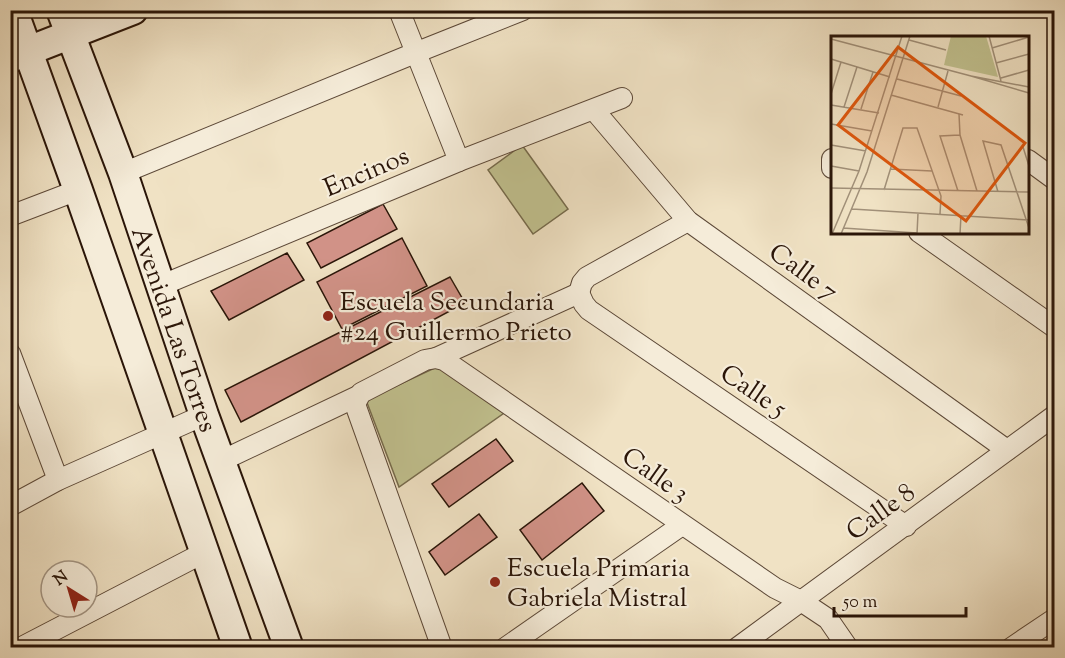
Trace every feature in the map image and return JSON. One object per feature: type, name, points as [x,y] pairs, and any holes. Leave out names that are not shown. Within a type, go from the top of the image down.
[{"type":"street","name":"Avenida Las Torres","points":[[13,10],[19,54],[78,190],[238,648]]},
{"type":"street","points":[[19,54],[65,23],[133,10]]},
{"type":"street","points":[[399,10],[459,161]]},
{"type":"street","points":[[123,173],[523,10]]},
{"type":"street","name":"Avenida Las Torres","points":[[65,23],[123,173],[204,415],[289,648]]},
{"type":"street","name":"Encinos","points":[[160,286],[459,161],[622,99]]},
{"type":"street","name":"Calle 7","points":[[594,110],[688,221],[1007,450]]},
{"type":"street","points":[[1029,161],[1054,179]]},
{"type":"street","points":[[10,216],[78,190]]},
{"type":"street","points":[[221,461],[430,359],[579,294],[582,283],[587,277],[688,221]]},
{"type":"street","points":[[922,234],[1054,327]]},
{"type":"street","name":"Calle 5","points":[[579,294],[589,310],[906,526]]},
{"type":"street","points":[[10,353],[58,480]]},
{"type":"street","name":"Calle 3","points":[[430,359],[444,360],[775,588],[801,601],[828,620],[848,648]]},
{"type":"street","points":[[359,395],[356,409],[442,648]]},
{"type":"street","points":[[10,506],[58,480],[161,432],[204,415]]},
{"type":"street","name":"Calle 8","points":[[737,648],[1054,416]]},
{"type":"street","points":[[504,648],[682,525]]},
{"type":"street","points":[[20,648],[203,553]]},
{"type":"street","points":[[1014,647],[1054,619]]},
{"type":"green space","points":[[522,145],[568,209],[533,234],[488,170]]},
{"type":"green space","points":[[441,365],[507,411],[399,487],[366,400]]},
{"type":"building","points":[[383,204],[397,229],[321,268],[307,243]]},
{"type":"building","points":[[402,238],[427,286],[342,329],[317,282]]},
{"type":"building","points":[[287,253],[304,280],[229,320],[211,291]]},
{"type":"building","points":[[450,277],[465,303],[241,422],[225,390]]},
{"type":"building","points":[[496,439],[513,461],[449,507],[432,484]]},
{"type":"building","points":[[582,483],[604,511],[542,560],[520,530]]},
{"type":"building","points":[[479,514],[497,537],[445,575],[429,552]]},
{"type":"place","name":"Escuela Secundaria #24 Guillermo Prieto","points":[[328,316]]},
{"type":"place","name":"Escuela Primaria Gabriela Mistral","points":[[495,582]]}]
